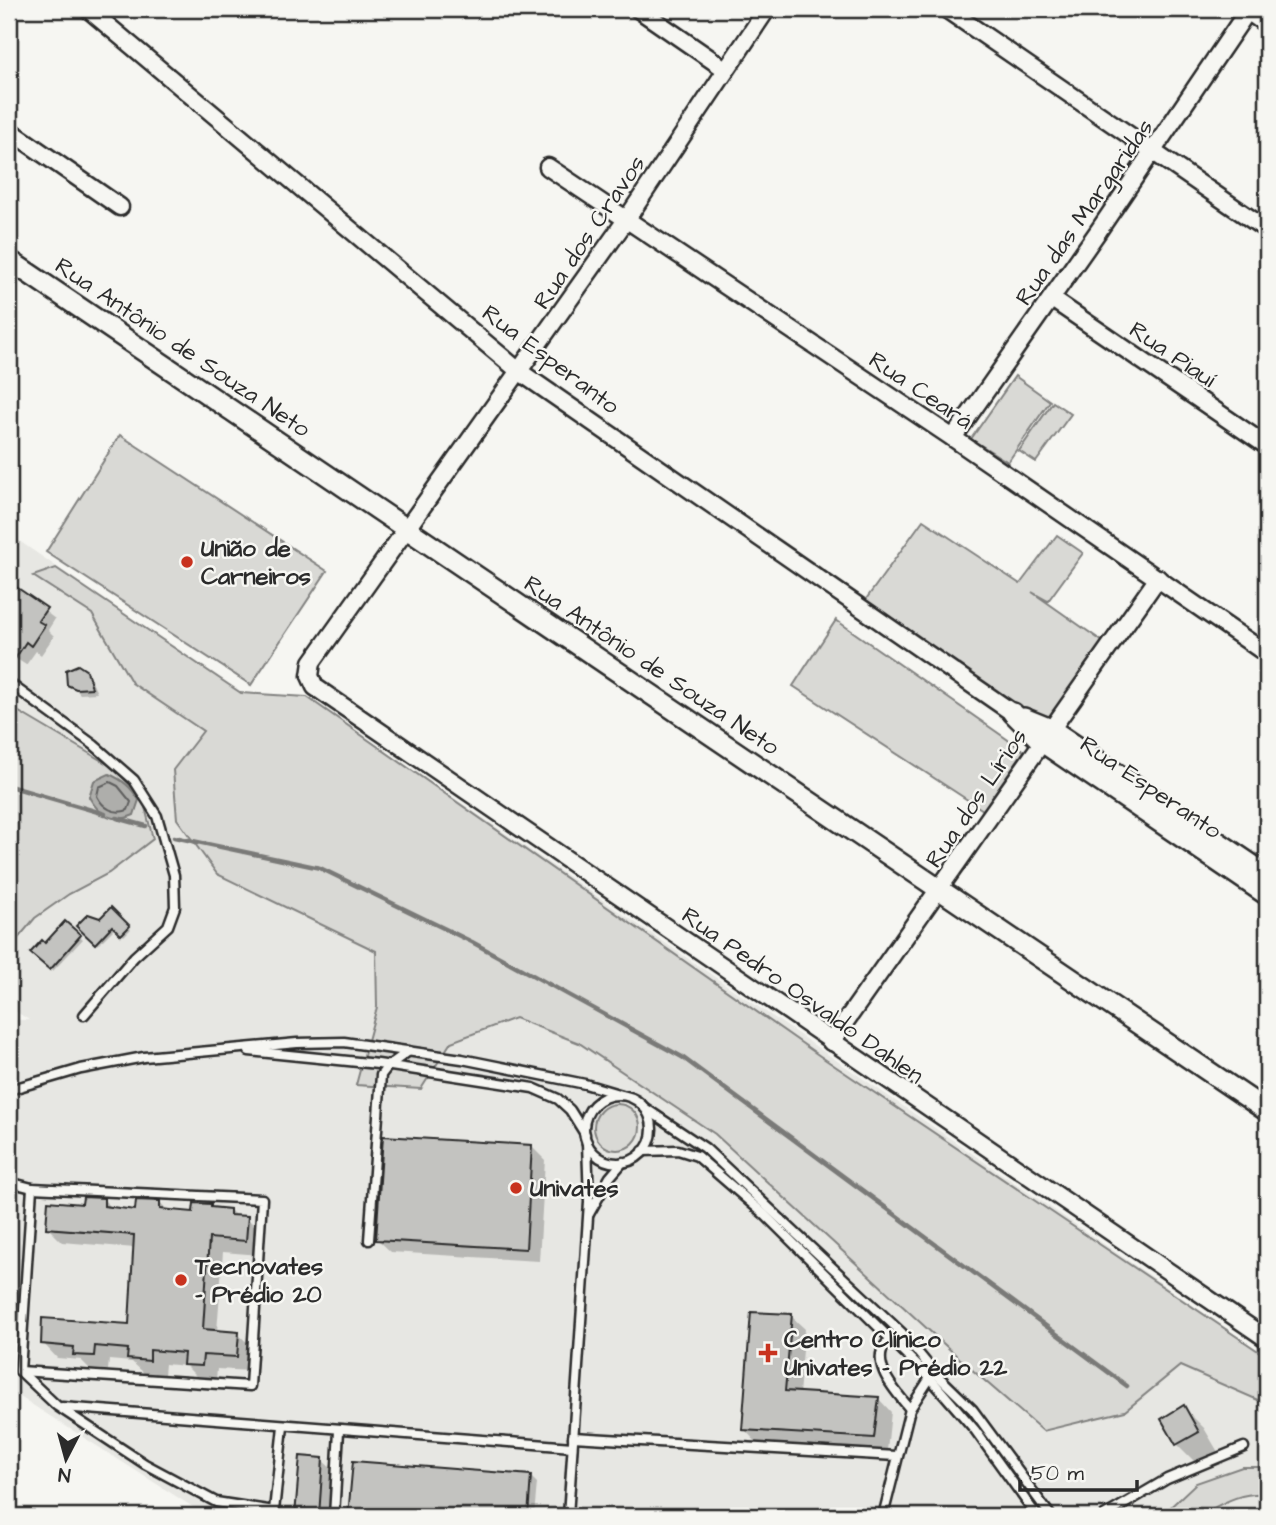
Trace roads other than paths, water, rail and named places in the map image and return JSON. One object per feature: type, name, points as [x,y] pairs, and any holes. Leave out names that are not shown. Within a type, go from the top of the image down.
[{"type":"street","name":"Rua Esperanto","points":[[88,9],[520,372],[1206,844],[1267,895]]},
{"type":"street","points":[[638,9],[725,69]]},
{"type":"street","name":"Rua dos Cravos","points":[[315,687],[310,676],[312,662],[626,220],[767,9]]},
{"type":"street","points":[[946,9],[1267,230]]},
{"type":"street","points":[[1248,9],[1267,23]]},
{"type":"street","name":"Rua das Margaridas","points":[[953,438],[1052,299],[1248,9]]},
{"type":"street","points":[[9,130],[120,207]]},
{"type":"street","name":"Rua Ceará","points":[[548,167],[953,438],[1267,654]]},
{"type":"street","name":"Rua Antônio de Souza Neto","points":[[9,260],[1267,1111]]},
{"type":"street","name":"Rua Piauí","points":[[1052,299],[1267,446]]},
{"type":"street","name":"Rua dos Lírios","points":[[831,1042],[1158,578]]},
{"type":"street","name":"Rua Pedro Osvaldo Dahlen","points":[[315,687],[1267,1339]]},
{"type":"street","name":"Rua Esperanto","points":[[1206,844],[1267,875]]},
{"type":"lane","points":[[9,683],[94,745],[134,780],[157,816],[174,874],[175,907],[168,926],[134,957],[84,1015]]},
{"type":"lane","points":[[9,1090],[81,1069],[144,1057],[344,1042],[409,1051],[585,1084],[622,1095],[705,1148],[910,1342],[1037,1516]]},
{"type":"lane","points":[[229,1049],[388,1066],[533,1088],[558,1099],[598,1156],[623,1162]]},
{"type":"lane","points":[[369,1240],[381,1075],[388,1066],[409,1051]]},
{"type":"lane","points":[[568,1516],[588,1216],[587,1116],[597,1102],[622,1095]]},
{"type":"lane","points":[[643,1151],[652,1133],[645,1108]]},
{"type":"lane","points":[[588,1216],[610,1177],[623,1162],[643,1151],[678,1150],[697,1156],[764,1214],[890,1340],[973,1410],[1051,1516]]},
{"type":"lane","points":[[9,1182],[32,1188],[262,1199],[250,1386],[20,1371]]},
{"type":"lane","points":[[20,1371],[32,1188]]},
{"type":"lane","points":[[890,1340],[910,1342]]},
{"type":"lane","points":[[890,1340],[882,1354],[883,1369],[892,1388],[909,1409]]},
{"type":"lane","points":[[20,1371],[57,1406],[145,1464],[216,1502],[274,1511],[283,1426]]},
{"type":"lane","points":[[883,1516],[909,1409],[932,1375]]},
{"type":"lane","points":[[57,1406],[340,1431],[572,1447]]},
{"type":"lane","points":[[334,1516],[340,1431]]},
{"type":"lane","points":[[573,1437],[896,1457]]},
{"type":"lane","points":[[1104,1516],[1167,1479],[1244,1447]]},
{"type":"water","points":[[109,774],[126,784],[139,800],[134,815],[120,819],[108,816],[97,809],[89,797],[94,781]]},
{"type":"waterway","points":[[9,786],[105,814]]},
{"type":"waterway","points":[[117,818],[146,826]]},
{"type":"waterway","points":[[174,837],[320,868],[472,942],[682,1057],[1127,1386]]},
{"type":"place","name":"União de Carneiros","points":[[187,562]]},
{"type":"place","name":"Univates","points":[[516,1188]]},
{"type":"place","name":"Tecnovates - Prédio 20","points":[[181,1280]]},
{"type":"place","name":"Centro Clínico Univates - Prédio 22","points":[[768,1353]]}]
